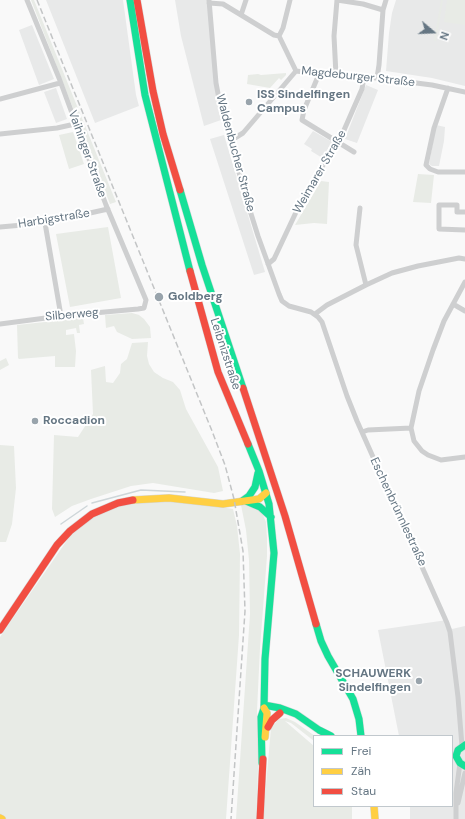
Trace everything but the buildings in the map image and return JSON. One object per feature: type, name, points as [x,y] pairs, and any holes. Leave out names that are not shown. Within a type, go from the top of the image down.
[{"type":"main road","name":"Leibnizstraße","points":[[130,0],[145,94],[161,163],[218,372],[258,471],[266,494],[271,517],[274,553],[265,659],[264,707]]},
{"type":"main road","points":[[137,0],[153,91],[163,134],[197,251],[285,516],[321,641],[331,662],[353,699],[363,734]]},
{"type":"main road","points":[[142,0],[160,99],[188,204],[288,510],[323,629],[333,655],[348,680],[356,698],[362,715],[363,734]]},
{"type":"main road","points":[[249,496],[255,487],[258,471]]},
{"type":"main road","points":[[242,501],[249,496],[258,493],[266,494]]},
{"type":"main road","points":[[0,630],[57,545],[70,531],[92,514],[118,503],[149,498],[169,498],[223,504],[259,499],[266,494]]},
{"type":"main road","points":[[242,501],[250,502],[260,507],[271,517]]},
{"type":"main road","points":[[264,707],[270,713],[292,712]]},
{"type":"main road","points":[[264,707],[292,712],[329,735]]},
{"type":"main road","points":[[260,819],[262,763],[267,713],[264,707]]},
{"type":"main road","points":[[262,763],[261,717],[264,707]]},
{"type":"main road","points":[[265,739],[270,722],[280,713]]},
{"type":"main road","points":[[370,807],[371,819]]},
{"type":"main road","points":[[374,807],[375,819]]},
{"type":"street","name":"Vaihinger Straße","points":[[27,0],[108,209],[145,297],[144,308]]},
{"type":"street","points":[[241,15],[246,0]]},
{"type":"street","points":[[209,2],[223,4],[279,36],[283,28],[290,0]]},
{"type":"street","points":[[336,75],[334,36],[337,0],[363,2],[382,10]]},
{"type":"street","points":[[377,78],[382,10],[386,0]]},
{"type":"street","name":"Waldenbucher Straße","points":[[209,2],[216,83],[220,104],[249,207],[268,264],[282,301],[289,306],[315,314]]},
{"type":"street","name":"Magdeburger Straße","points":[[279,36],[296,71],[377,78],[448,88],[465,92]]},
{"type":"street","points":[[230,141],[243,133],[296,71]]},
{"type":"street","points":[[319,74],[302,119],[354,152]]},
{"type":"street","name":"Weimarer Straße","points":[[268,264],[274,259],[298,208],[345,130],[362,89],[364,77]]},
{"type":"street","points":[[0,99],[60,83]]},
{"type":"street","points":[[448,88],[434,128],[426,165],[430,169],[438,172],[465,172]]},
{"type":"street","points":[[0,134],[57,128],[76,124]]},
{"type":"street","points":[[465,212],[457,212],[457,205],[439,205],[439,229],[465,230]]},
{"type":"street","points":[[360,208],[356,245],[366,285]]},
{"type":"street","name":"Harbigstraße","points":[[0,227],[45,223],[108,209]]},
{"type":"street","points":[[45,223],[61,316]]},
{"type":"street","points":[[315,314],[322,308],[392,273],[418,266],[460,258],[465,259]]},
{"type":"street","points":[[465,282],[439,333],[427,365],[419,391],[411,428],[414,440],[422,451],[428,456],[441,460],[465,457]]},
{"type":"street","points":[[453,304],[465,311]]},
{"type":"street","name":"Silberweg","points":[[0,324],[61,316],[144,308]]},
{"type":"street","name":"Eschenbrünnlestraße","points":[[315,314],[323,326],[347,396],[362,432],[450,632],[460,715],[456,819]]},
{"type":"street","points":[[362,432],[368,430],[411,428]]},
{"type":"street","name":"Eschenbrünnlestraße","points":[[460,715],[465,723]]},
{"type":"street","points":[[456,819],[465,773]]},
{"type":"shaded area","points":[[31,0],[34,0],[116,202],[110,204]]},
{"type":"shaded area","points":[[46,0],[123,0],[136,95],[139,106],[95,123]]},
{"type":"shaded area","points":[[175,0],[207,0],[216,94],[221,120],[204,126],[181,36]]},
{"type":"shaded area","points":[[396,0],[465,0],[465,86],[432,78],[386,71],[389,33],[392,13]]},
{"type":"shaded area","points":[[441,0],[443,0],[436,41],[434,41]]},
{"type":"shaded area","points":[[447,0],[465,0],[465,25],[444,22]]},
{"type":"shaded area","points":[[32,25],[54,79],[39,85],[19,30]]},
{"type":"shaded area","points":[[286,73],[281,80],[279,78],[270,88],[247,84],[248,75]]},
{"type":"shaded area","points":[[366,85],[378,90],[357,143],[345,139]]},
{"type":"shaded area","points":[[56,88],[67,119],[56,123],[44,92]]},
{"type":"shaded area","points":[[436,125],[445,127],[444,141],[439,166],[432,166],[429,164]]},
{"type":"shaded area","points":[[313,131],[334,143],[324,159],[311,151],[312,149],[304,144]]},
{"type":"shaded area","points":[[73,132],[84,164],[69,169],[59,135]]},
{"type":"shaded area","points":[[224,135],[265,272],[254,275],[210,139]]},
{"type":"shaded area","points":[[418,174],[434,175],[431,203],[413,202]]},
{"type":"shaded area","points":[[321,181],[329,182],[327,224],[314,223],[295,225]]},
{"type":"shaded area","points":[[108,227],[121,298],[70,307],[56,234]]},
{"type":"shaded area","points":[[132,313],[139,315],[144,319],[150,327],[151,338],[132,339],[117,332],[114,326],[106,328],[105,315]]},
{"type":"shaded area","points":[[83,318],[84,324],[79,325],[80,333],[77,333],[76,328],[66,330],[66,335],[74,334],[76,351],[75,367],[55,367],[55,356],[18,358],[17,325]]},
{"type":"shaded area","points":[[148,342],[147,356],[149,364],[154,372],[173,382],[180,390],[186,409],[218,467],[223,491],[214,493],[153,483],[131,486],[72,506],[55,517],[52,509],[54,435],[78,437],[93,414],[91,370],[105,366],[106,382],[113,383],[120,373],[121,364],[127,359],[132,343]]},
{"type":"shaded area","points":[[6,358],[9,365],[0,370],[0,361]]},
{"type":"shaded area","points":[[0,445],[14,446],[16,488],[12,524],[6,542],[0,542]]},
{"type":"shaded area","points":[[174,500],[233,509],[237,526],[240,554],[239,635],[226,819],[6,819],[0,814],[0,637],[70,536],[94,517],[133,501]]},
{"type":"shaded area","points":[[241,505],[253,505],[263,515],[266,522],[267,556],[257,711],[257,723],[259,723],[256,819],[236,819],[250,614],[249,560],[246,530]]},
{"type":"shaded area","points":[[447,620],[452,629],[465,626],[465,819],[410,819],[410,807],[453,807],[453,735],[399,735],[378,630]]},
{"type":"shaded area","points":[[286,718],[295,722],[314,735],[313,740],[291,723],[285,721],[313,745],[313,807],[352,807],[352,819],[263,819],[271,728],[279,719]]},
{"type":"waterway","points":[[92,503],[141,490],[185,492]]},
{"type":"waterway","points":[[61,524],[87,506]]},
{"type":"railway","points":[[37,0],[212,431],[225,465],[234,499],[243,551],[245,611],[231,819]]},
{"type":"traffic: fast","points":[[130,0],[145,95],[190,271]]},
{"type":"traffic: fast","points":[[180,190],[202,265],[243,388]]},
{"type":"traffic: fast","points":[[248,444],[259,471],[269,504],[274,553],[265,659],[264,708],[261,717],[262,763]]},
{"type":"traffic: fast","points":[[242,501],[249,496],[255,487],[258,473]]},
{"type":"traffic: fast","points":[[246,501],[260,507],[271,517]]},
{"type":"traffic: fast","points":[[316,624],[321,641],[328,656],[353,699],[359,719],[361,735]]},
{"type":"traffic: fast","points":[[264,705],[280,708],[296,714],[329,735]]},
{"type":"traffic: fast","points":[[465,745],[458,750],[456,756],[460,763],[465,766]]},
{"type":"traffic: slow","points":[[133,500],[169,498],[223,504],[259,499],[266,493]]},
{"type":"traffic: slow","points":[[264,708],[267,713],[265,737]]},
{"type":"traffic: slow","points":[[374,807],[375,819]]},
{"type":"traffic: jam","points":[[137,0],[153,91],[163,134],[180,190]]},
{"type":"traffic: jam","points":[[190,271],[218,372],[248,444]]},
{"type":"traffic: jam","points":[[243,388],[285,516],[316,624]]},
{"type":"traffic: jam","points":[[0,630],[57,545],[70,531],[92,514],[118,503],[133,500]]},
{"type":"traffic: jam","points":[[268,727],[272,720],[280,713]]},
{"type":"traffic: jam","points":[[260,819],[263,759]]},
{"type":"place","name":"ISS Sindelfingen Campus","points":[[249,102]]},
{"type":"place","name":"Goldberg","points":[[159,297]]},
{"type":"place","name":"Roccadion","points":[[35,421]]},
{"type":"place","name":"SCHAUWERK Sindelfingen","points":[[419,681]]}]
